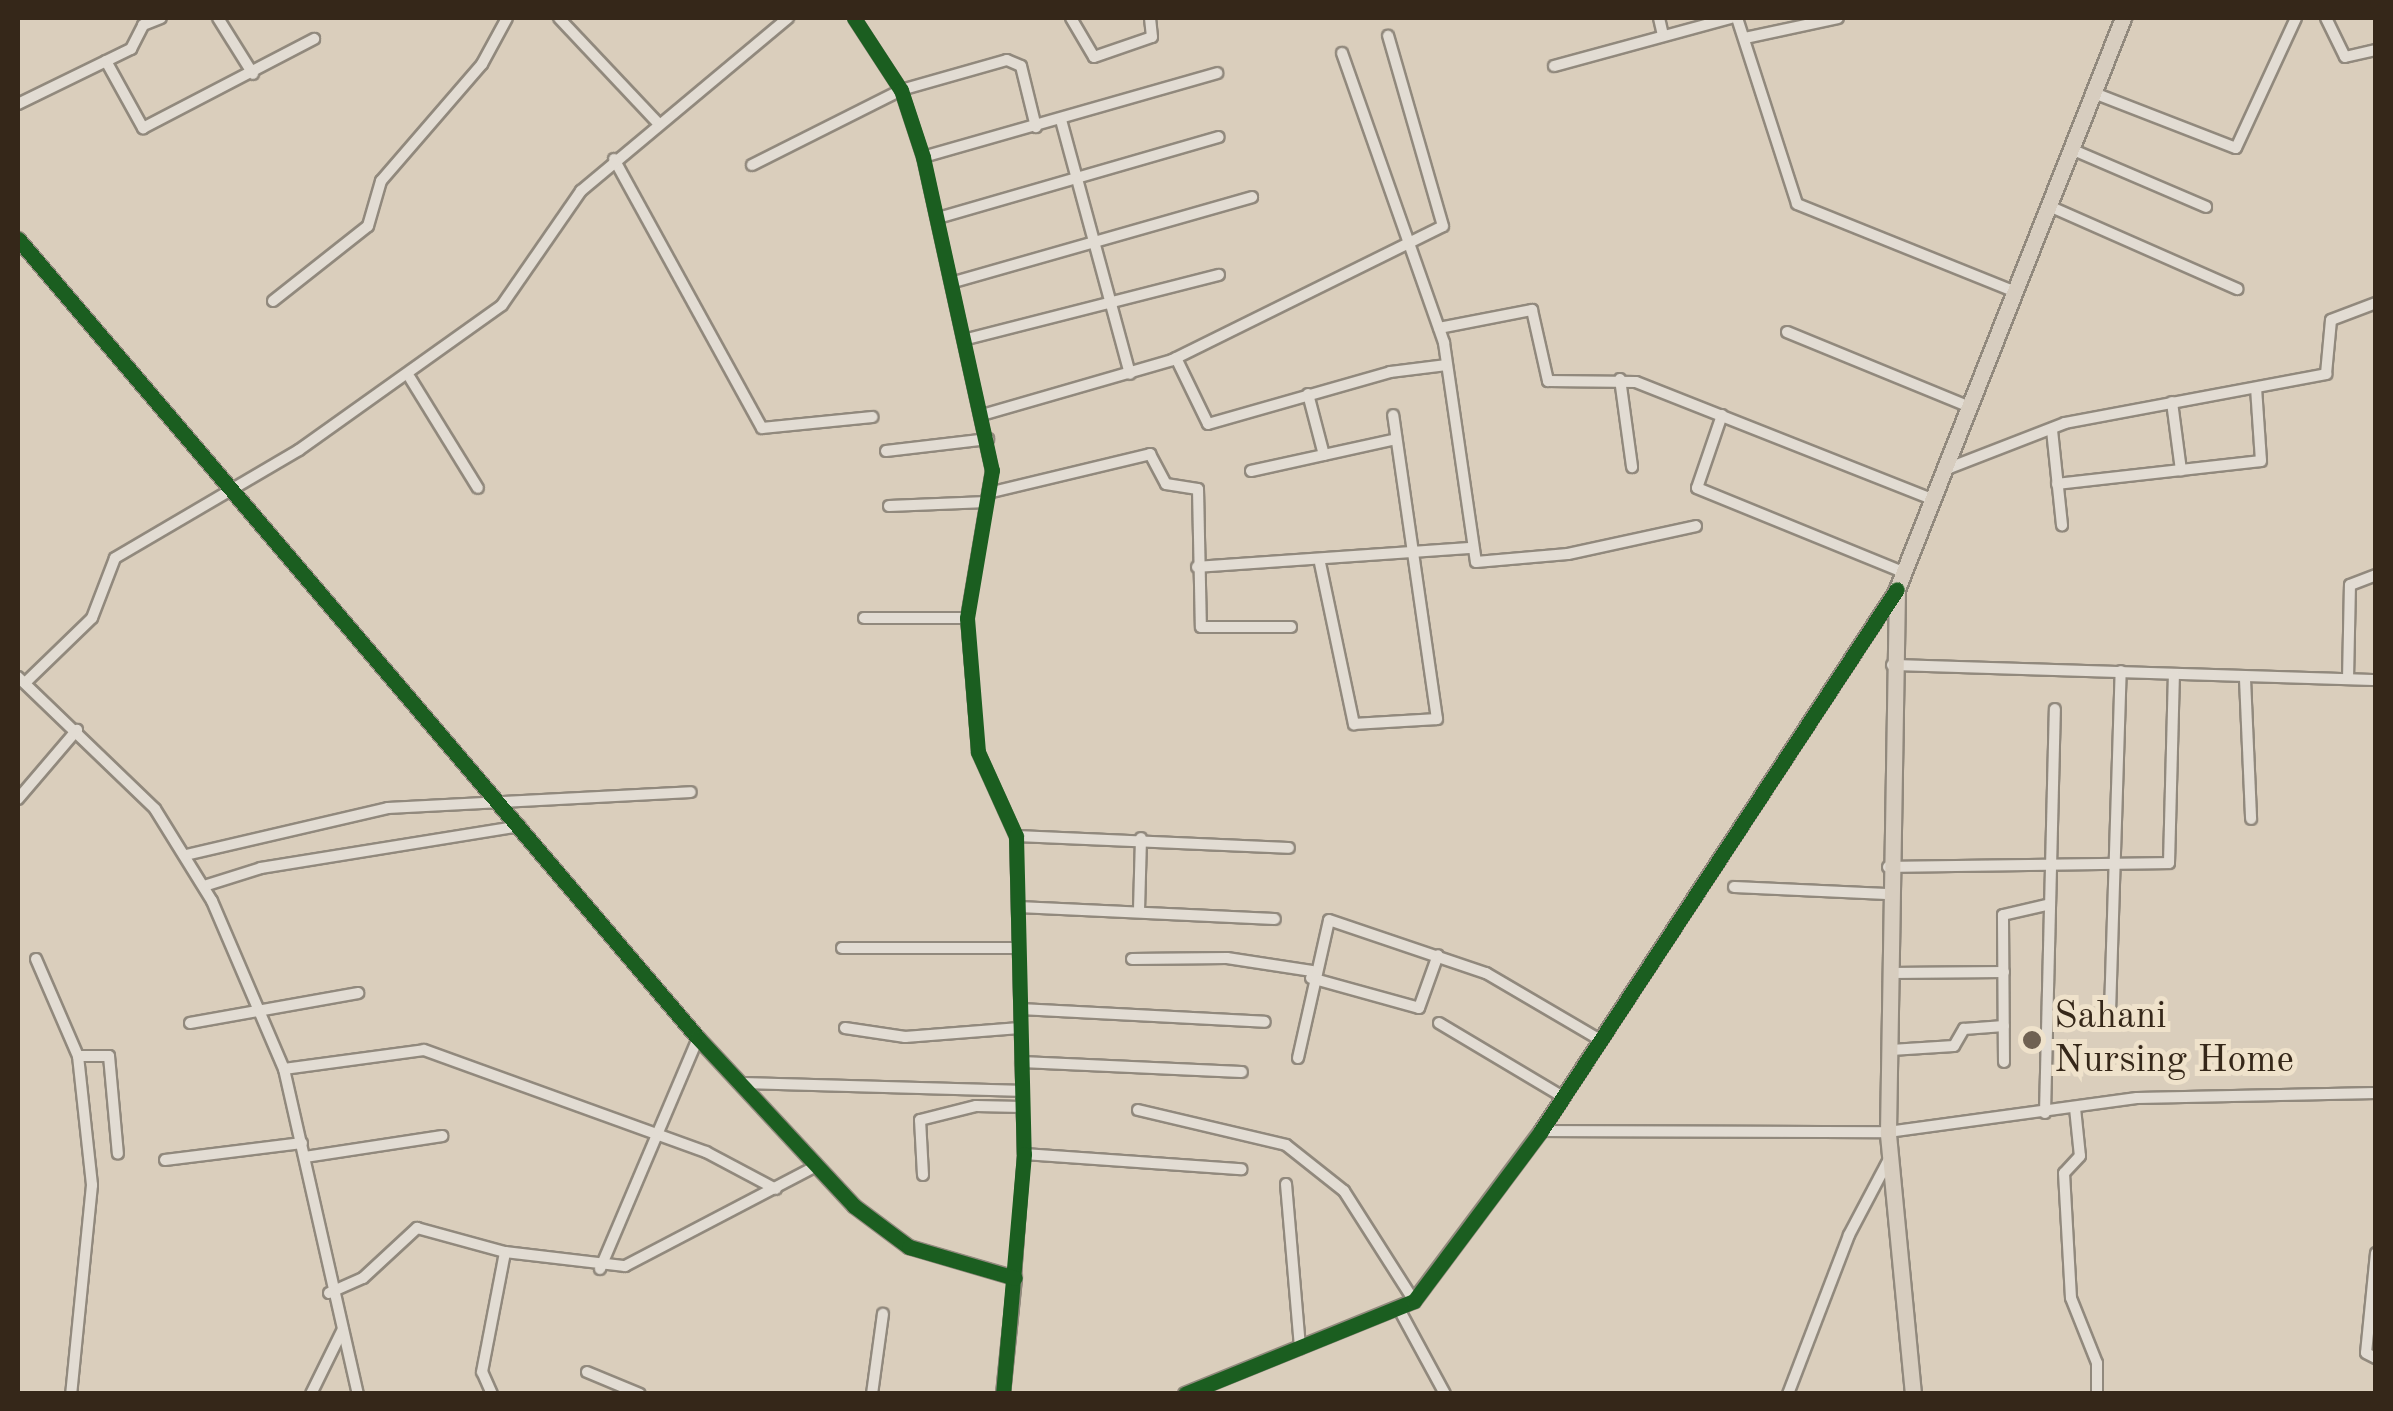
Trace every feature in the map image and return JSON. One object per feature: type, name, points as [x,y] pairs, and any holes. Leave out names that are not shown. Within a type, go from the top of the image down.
[{"type":"main road","points":[[1913,1394],[1888,1132],[1890,666],[1897,588],[1938,472],[2123,18]]},
{"type":"street","points":[[18,104],[106,62],[161,18]]},
{"type":"street","points":[[218,18],[253,74]]},
{"type":"street","points":[[273,301],[368,226],[381,182],[482,64],[507,18]]},
{"type":"street","points":[[559,18],[657,122]]},
{"type":"street","points":[[358,1394],[343,1328],[328,1292],[305,1156],[284,1069],[261,1007],[204,886],[186,854],[77,730],[21,680],[92,618],[115,558],[410,378],[502,305],[614,160],[788,18]]},
{"type":"street","points":[[854,18],[901,90],[923,157],[988,439],[988,497],[967,618],[978,752],[1016,836],[1024,1154],[1002,1394]]},
{"type":"street","points":[[1071,18],[1094,58],[1152,37],[1150,18]]},
{"type":"street","points":[[1659,18],[1663,36]]},
{"type":"street","points":[[1554,66],[1734,18],[1745,38],[1797,204],[2013,291]]},
{"type":"street","points":[[1745,38],[1838,18]]},
{"type":"street","points":[[2326,18],[2346,58],[2376,50]]},
{"type":"street","points":[[2094,94],[2236,148],[2291,19]]},
{"type":"street","points":[[982,415],[1176,358],[1406,245],[1447,219],[1388,36]]},
{"type":"street","points":[[106,62],[143,128],[314,40]]},
{"type":"street","points":[[1342,52],[1438,328],[1447,365],[1472,548],[1485,564],[1696,526]]},
{"type":"street","points":[[752,165],[901,90],[1017,61],[1036,127]]},
{"type":"street","points":[[923,157],[1217,72]]},
{"type":"street","points":[[1060,120],[1130,374]]},
{"type":"street","points":[[938,218],[1219,137]]},
{"type":"street","points":[[2071,149],[2206,206]]},
{"type":"street","points":[[614,160],[762,428],[872,416]]},
{"type":"street","points":[[954,282],[1252,197]]},
{"type":"street","points":[[2048,206],[2237,289]]},
{"type":"street","points":[[18,238],[233,486],[698,1038],[816,1166],[910,1248],[1015,1278]]},
{"type":"street","points":[[967,339],[1219,274]]},
{"type":"street","points":[[1938,472],[2052,430],[2172,402],[2326,374],[2331,320],[2376,303]]},
{"type":"street","points":[[1438,328],[1528,309],[1545,380],[1620,380],[1722,415],[1928,498]]},
{"type":"street","points":[[1788,332],[1965,404]]},
{"type":"street","points":[[1176,358],[1208,424],[1308,394],[1447,365]]},
{"type":"street","points":[[410,378],[478,488]]},
{"type":"street","points":[[1620,380],[1632,468]]},
{"type":"street","points":[[2058,484],[2265,458],[2256,388]]},
{"type":"street","points":[[1308,394],[1324,455]]},
{"type":"street","points":[[2172,402],[2181,470]]},
{"type":"street","points":[[1320,564],[1354,724],[1431,722],[1439,711],[1409,554],[1393,415]]},
{"type":"street","points":[[1722,415],[1697,488],[1903,572]]},
{"type":"street","points":[[2052,430],[2062,525]]},
{"type":"street","points":[[886,452],[988,439]]},
{"type":"street","points":[[1251,471],[1396,439]]},
{"type":"street","points":[[889,506],[988,497],[1150,454],[1166,484],[1198,489],[1201,627],[1291,627]]},
{"type":"street","points":[[1197,567],[1320,564],[1472,548]]},
{"type":"street","points":[[2348,679],[2350,585],[2376,574]]},
{"type":"street","points":[[1184,1394],[1400,1311],[1414,1301],[1563,1097],[1897,588]]},
{"type":"street","points":[[864,618],[967,618]]},
{"type":"street","points":[[1890,666],[2376,680]]},
{"type":"street","points":[[2110,1012],[2121,672]]},
{"type":"street","points":[[1888,867],[2112,863],[2174,856],[2174,674]]},
{"type":"street","points":[[2246,678],[2251,819]]},
{"type":"street","points":[[2044,1114],[2046,906],[2054,709]]},
{"type":"street","points":[[18,799],[77,730]]},
{"type":"street","points":[[186,854],[286,826],[498,800],[691,792]]},
{"type":"street","points":[[204,886],[261,868],[520,826]]},
{"type":"street","points":[[1016,836],[1141,838],[1289,848]]},
{"type":"street","points":[[1138,910],[1141,838]]},
{"type":"street","points":[[1734,887],[1887,894]]},
{"type":"street","points":[[2004,1062],[2005,912],[2046,906]]},
{"type":"street","points":[[1018,908],[1138,910],[1275,919]]},
{"type":"street","points":[[1298,1058],[1312,974],[1329,920],[1438,956],[1600,1040]]},
{"type":"street","points":[[842,948],[1017,948]]},
{"type":"street","points":[[1132,958],[1227,958],[1312,974],[1419,1008],[1438,956]]},
{"type":"street","points":[[36,959],[78,1056],[92,1185],[71,1394]]},
{"type":"street","points":[[1890,973],[2004,972]]},
{"type":"street","points":[[190,1024],[261,1007],[358,993]]},
{"type":"street","points":[[1020,1008],[1265,1022]]},
{"type":"street","points":[[1439,1023],[1563,1097]]},
{"type":"street","points":[[1891,1050],[1951,1047],[1964,1029],[2004,1026]]},
{"type":"street","points":[[845,1028],[904,1038],[1020,1028]]},
{"type":"street","points":[[600,1269],[658,1140],[698,1038]]},
{"type":"street","points":[[284,1069],[424,1050],[658,1140],[718,1157],[776,1189]]},
{"type":"street","points":[[78,1056],[108,1056],[118,1154]]},
{"type":"street","points":[[1021,1062],[1242,1072]]},
{"type":"street","points":[[739,1082],[1021,1091]]},
{"type":"street","points":[[1540,1130],[1888,1132],[2234,1090],[2376,1093]]},
{"type":"street","points":[[923,1175],[920,1120],[976,1106],[1022,1107]]},
{"type":"street","points":[[2075,1108],[2080,1156],[2064,1170],[2070,1298],[2097,1363],[2097,1394]]},
{"type":"street","points":[[1138,1110],[1286,1145],[1344,1191],[1414,1301]]},
{"type":"street","points":[[305,1156],[442,1136]]},
{"type":"street","points":[[165,1160],[302,1143]]},
{"type":"street","points":[[1024,1154],[1242,1169]]},
{"type":"street","points":[[1788,1394],[1848,1235],[1890,1158]]},
{"type":"street","points":[[328,1292],[363,1278],[410,1229],[600,1269],[632,1264],[816,1166]]},
{"type":"street","points":[[1286,1184],[1300,1348]]},
{"type":"street","points":[[492,1394],[482,1372],[505,1252]]},
{"type":"street","points":[[2376,1254],[2366,1353],[2376,1358]]},
{"type":"street","points":[[1400,1311],[1445,1394]]},
{"type":"street","points":[[872,1394],[883,1314]]},
{"type":"street","points":[[311,1394],[343,1328]]},
{"type":"street","points":[[587,1372],[640,1394]]},
{"type":"cycle path","points":[[854,18],[901,90],[923,157],[992,470],[967,618],[978,752],[1016,836],[1024,1154],[1003,1394]]},
{"type":"cycle path","points":[[18,239],[698,1038],[854,1206],[909,1247],[1015,1278]]},
{"type":"cycle path","points":[[1185,1394],[1414,1301],[1541,1131],[1897,589]]},
{"type":"place","name":"Sahani Nursing Home","points":[[2032,1040]]}]
